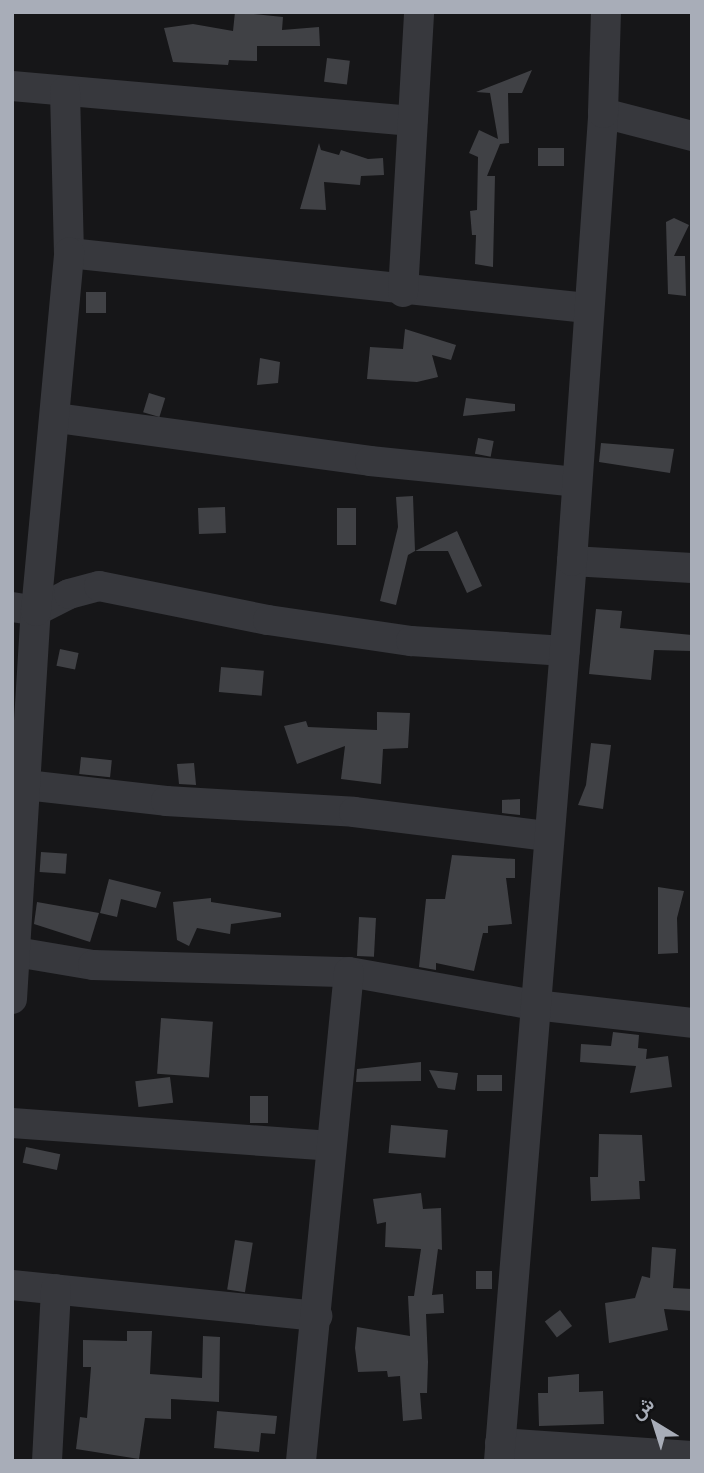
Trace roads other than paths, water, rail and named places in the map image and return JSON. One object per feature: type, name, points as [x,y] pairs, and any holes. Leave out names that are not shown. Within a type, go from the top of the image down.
[{"type":"street","points":[[403,292],[419,12]]},
{"type":"street","points":[[606,12],[603,113],[587,308],[572,561],[546,836],[500,1452],[692,1456]]},
{"type":"street","points":[[12,86],[412,121]]},
{"type":"street","points":[[12,999],[26,785],[24,609],[57,418],[69,253],[65,91]]},
{"type":"street","points":[[603,113],[692,136]]},
{"type":"street","points":[[69,253],[403,292],[587,308]]},
{"type":"street","points":[[57,418],[370,461],[576,482]]},
{"type":"street","points":[[572,561],[692,568]]},
{"type":"street","points":[[24,609],[99,586],[268,620],[411,641],[565,651]]},
{"type":"street","points":[[26,785],[166,801],[354,812],[546,836]]},
{"type":"street","points":[[16,952],[93,965],[349,972],[535,1005],[692,1023]]},
{"type":"street","points":[[301,1461],[349,972]]},
{"type":"street","points":[[12,1123],[331,1146]]},
{"type":"street","points":[[12,1285],[317,1315]]},
{"type":"street","points":[[47,1461],[56,1289]]}]
